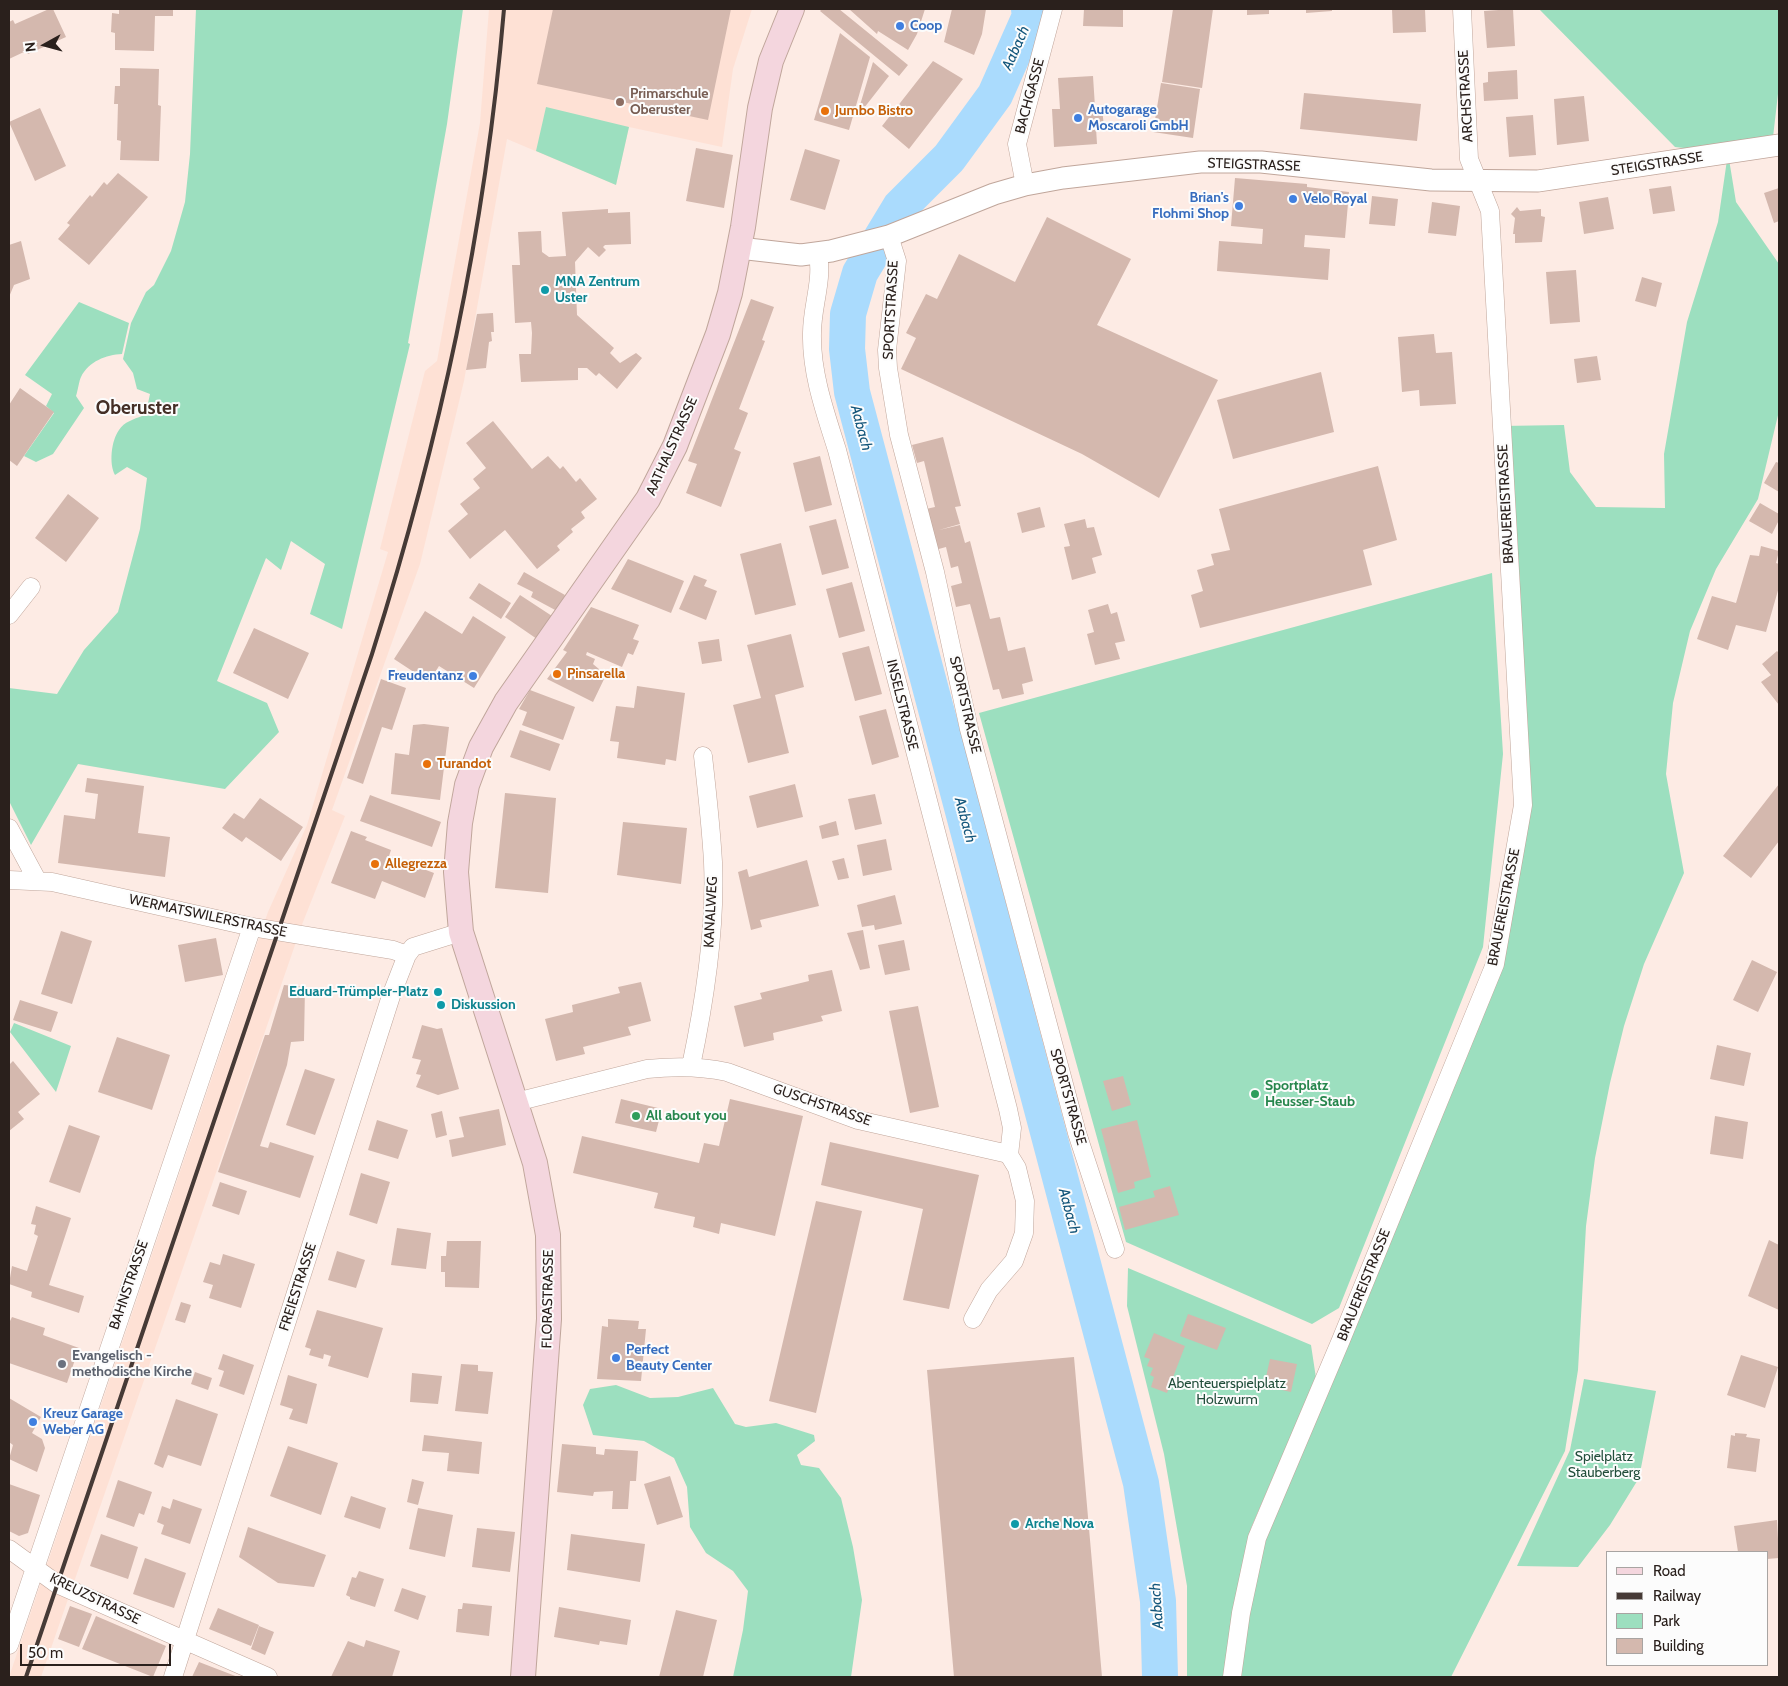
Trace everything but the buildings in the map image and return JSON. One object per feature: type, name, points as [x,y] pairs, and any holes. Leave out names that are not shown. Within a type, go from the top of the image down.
[{"type":"main road","name":"AATHALSTRASSE","points":[[461,932],[456,884],[457,847],[467,785],[482,747],[506,702],[648,499],[675,446],[718,334],[730,293],[739,248],[760,108],[771,61],[792,9]]},
{"type":"main road","name":"FLORASTRASSE","points":[[461,932],[536,1166],[545,1211],[550,1272],[549,1319],[524,1677]]},
{"type":"street","name":"BACHGASSE","points":[[1025,185],[1017,144],[1053,9]]},
{"type":"street","name":"ARCHSTRASSE","points":[[1462,9],[1469,159],[1477,181]]},
{"type":"street","name":"STEIGSTRASSE","points":[[739,248],[801,255],[818,254],[895,237],[994,194],[1025,185],[1137,169],[1229,161],[1430,180],[1538,181],[1779,145]]},
{"type":"street","name":"BRAUEREISTRASSE","points":[[1232,1677],[1241,1613],[1257,1538],[1341,1340],[1495,964],[1523,805],[1490,211],[1477,181]]},
{"type":"street","name":"SPORTSTRASSE","points":[[895,237],[896,261],[887,350],[890,389],[899,434],[936,572],[969,729],[1075,1123],[1116,1249]]},
{"type":"street","name":"INSELSTRASSE","points":[[818,254],[821,269],[812,334],[819,394],[837,450],[1008,1109],[1012,1128],[1009,1155]]},
{"type":"street","points":[[9,615],[31,587]]},
{"type":"street","name":"KANALWEG","points":[[690,1066],[704,990],[712,896],[713,863],[704,756]]},
{"type":"street","points":[[9,828],[37,880]]},
{"type":"street","name":"WERMATSWILERSTRASSE","points":[[9,880],[37,880],[252,927],[393,950],[407,955]]},
{"type":"street","name":"BAHNSTRASSE","points":[[9,1645],[34,1566],[252,927]]},
{"type":"street","points":[[407,955],[413,947],[461,932]]},
{"type":"street","name":"FREIESTRASSE","points":[[173,1677],[391,996],[407,955]]},
{"type":"street","name":"GUSCHSTRASSE","points":[[516,1102],[629,1073],[669,1066],[690,1066],[727,1072],[858,1120],[995,1149],[1009,1155]]},
{"type":"street","points":[[973,1319],[990,1290],[1014,1261],[1024,1233],[1024,1201],[1017,1168],[1009,1155]]},
{"type":"street","name":"KREUZSTRASSE","points":[[9,1549],[57,1584],[268,1677]]},
{"type":"shaded area","points":[[489,9],[752,9],[733,69],[722,147],[629,127],[616,185],[507,139],[464,381],[420,564],[332,810],[345,816],[303,922],[41,1677],[9,1677],[268,912],[307,825],[388,552],[380,549],[425,371],[437,361],[480,123]]},
{"type":"green space","points":[[196,9],[463,9],[447,124],[408,343],[410,344],[342,629],[310,614],[325,564],[291,541],[281,570],[266,558],[217,681],[267,703],[279,732],[225,789],[78,764],[31,845],[9,801],[9,688],[57,694],[84,650],[118,612],[140,529],[147,478],[127,467],[115,475],[112,465],[113,446],[116,435],[121,427],[129,421],[142,416],[147,408],[150,394],[137,389],[133,373],[123,359],[131,323],[146,292],[154,285],[171,251],[185,202],[190,154]]},
{"type":"green space","points":[[1539,9],[1779,9],[1779,85],[1772,146],[1728,153],[1675,147]]},
{"type":"green space","points":[[546,107],[629,127],[616,185],[536,151]]},
{"type":"green space","points":[[1728,153],[1736,202],[1779,264],[1779,411],[1758,499],[1716,569],[1690,631],[1673,703],[1666,774],[1684,873],[1644,964],[1624,1026],[1610,1083],[1595,1158],[1586,1226],[1578,1370],[1565,1451],[1451,1677],[1232,1677],[1257,1538],[1495,964],[1523,805],[1502,426],[1564,425],[1570,472],[1596,507],[1665,508],[1664,454],[1687,322],[1718,222]]},
{"type":"green space","points":[[79,302],[129,323],[122,354],[98,360],[84,371],[76,396],[84,408],[53,454],[36,462],[24,456],[54,413],[46,406],[52,394],[25,375]]},
{"type":"green space","name":"Sportplatz Heusser-Staub","points":[[1492,573],[1503,754],[1483,947],[1339,1308],[1312,1324],[1126,1242],[979,713]]},
{"type":"green space","points":[[14,1023],[71,1046],[56,1092],[10,1032]]},
{"type":"green space","name":"Abenteuerspielplatz Holzwurm","points":[[1128,1268],[1311,1345],[1316,1378],[1251,1528],[1224,1677],[1187,1677],[1187,1586],[1164,1454],[1127,1306]]},
{"type":"green space","name":"Spielplatz Stauberberg","points":[[1584,1379],[1656,1391],[1639,1478],[1610,1525],[1578,1567],[1517,1566],[1570,1450]]},
{"type":"green space","points":[[616,1385],[650,1398],[678,1397],[713,1388],[735,1424],[746,1427],[776,1423],[814,1435],[815,1441],[797,1455],[801,1465],[819,1468],[841,1498],[853,1547],[862,1600],[851,1677],[733,1677],[743,1630],[748,1591],[733,1571],[706,1553],[690,1527],[687,1487],[674,1458],[644,1441],[593,1435],[583,1405],[590,1389]]},
{"type":"waterway","name":"Aabach","points":[[1029,9],[1030,16],[995,95],[949,158],[900,207],[860,273],[848,314],[847,349],[852,392],[1141,1483],[1158,1601],[1160,1677]]},
{"type":"railway","points":[[26,1677],[372,654],[419,494],[439,415],[472,255],[496,92],[504,9]]},
{"type":"place","name":"Coop","points":[[900,26]]},
{"type":"place","name":"Primarschule Oberuster","points":[[620,102]]},
{"type":"place","name":"Jumbo Bistro","points":[[825,111]]},
{"type":"place","name":"Autogarage Moscaroli GmbH","points":[[1078,118]]},
{"type":"place","name":"Velo Royal","points":[[1293,199]]},
{"type":"place","name":"Brian's Flohmi Shop","points":[[1239,206]]},
{"type":"place","name":"MNA Zentrum Uster","points":[[545,290]]},
{"type":"place","name":"Pinsarella","points":[[557,674]]},
{"type":"place","name":"Freudentanz","points":[[473,676]]},
{"type":"place","name":"Turandot","points":[[427,764]]},
{"type":"place","name":"Allegrezza","points":[[375,864]]},
{"type":"place","name":"Eduard-Trümpler-Platz","points":[[438,992]]},
{"type":"place","name":"Diskussion","points":[[441,1005]]},
{"type":"place","name":"Sportplatz Heusser-Staub","points":[[1255,1094]]},
{"type":"place","name":"All about you","points":[[636,1116]]},
{"type":"place","name":"Perfect Beauty Center","points":[[616,1358]]},
{"type":"place","name":"Evangelisch - methodische Kirche","points":[[62,1364]]},
{"type":"place","name":"Kreuz Garage Weber AG","points":[[33,1422]]},
{"type":"place","name":"Arche Nova","points":[[1015,1524]]},
{"type":"district","name":"Oberuster","points":[[137,408]]}]
